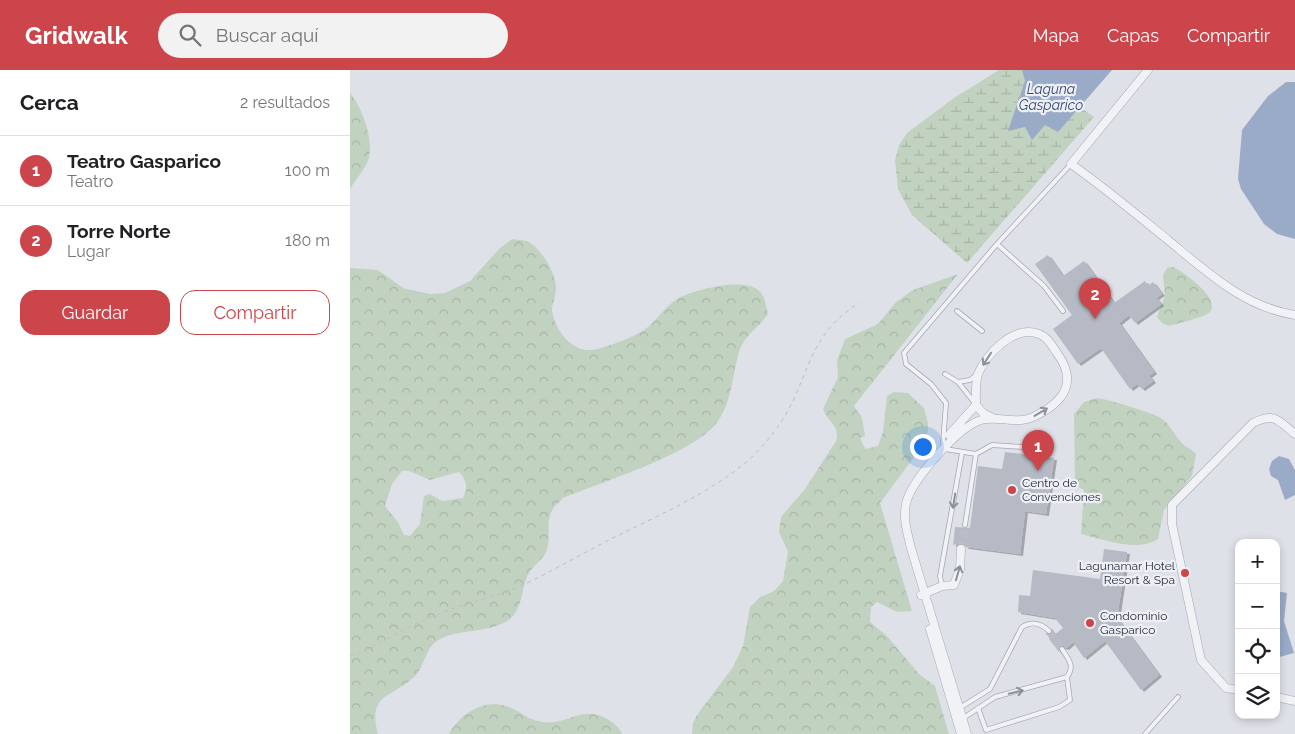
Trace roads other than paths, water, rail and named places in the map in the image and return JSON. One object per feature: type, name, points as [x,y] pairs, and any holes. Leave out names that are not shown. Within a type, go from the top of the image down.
[{"type":"street","points":[[1148,70],[1071,164],[1099,184],[1239,296],[1268,310],[1295,315]]},
{"type":"street","points":[[942,446],[956,434],[978,421],[1032,418],[1056,402],[1064,394],[1068,380],[1063,361],[1047,338],[1034,332],[1025,332],[1014,336],[994,350],[978,374],[976,405],[942,446],[907,491],[902,506],[902,534],[957,709],[961,734]]},
{"type":"street","points":[[976,405],[983,413],[995,419]]},
{"type":"street","points":[[1235,689],[1226,688],[1201,660],[1172,524],[1172,505],[1253,422],[1268,417],[1274,418],[1295,434]]},
{"type":"street","points":[[922,595],[942,586],[954,585],[960,569],[961,549]]},
{"type":"street","points":[[1280,699],[1295,701]]},
{"type":"street","points":[[960,720],[967,734]]},
{"type":"lane","points":[[1040,448],[992,445],[976,454],[962,453],[942,446],[946,403],[931,384],[906,364],[904,353],[997,244],[1071,164]]},
{"type":"lane","points":[[997,244],[1044,286],[1063,311]]},
{"type":"lane","points":[[957,311],[982,332]]},
{"type":"lane","points":[[945,374],[958,382],[976,405]]},
{"type":"lane","points":[[958,382],[970,380],[978,374]]},
{"type":"lane","points":[[942,586],[940,576],[962,453]]},
{"type":"lane","points":[[965,525],[976,454]]},
{"type":"lane","points":[[957,709],[990,689],[1022,627],[1033,623],[1044,626],[1049,631]]},
{"type":"lane","points":[[978,708],[986,730],[1059,707],[1070,700],[1068,677],[1072,664],[1062,649]]},
{"type":"lane","points":[[960,720],[995,697],[1068,677]]},
{"type":"lane","points":[[990,689],[995,697]]},
{"type":"lane","points":[[1146,734],[1178,697]]},
{"type":"water","name":"Laguna Gasparico","points":[[1022,70],[1112,70],[1058,132],[1045,125],[1032,140],[1025,127],[1008,131],[1025,81]]},
{"type":"water","points":[[1286,82],[1295,82],[1295,239],[1277,234],[1264,224],[1241,189],[1238,179],[1242,130],[1268,96]]},
{"type":"water","points":[[1279,456],[1289,459],[1295,470],[1295,495],[1285,500],[1278,480],[1271,476],[1269,469],[1272,461]]},
{"type":"water","points":[[1280,592],[1287,593],[1284,621],[1294,653],[1280,657]]},
{"type":"tunnel","points":[[961,549],[965,525]]},
{"type":"tunnel","points":[[1049,631],[1062,649]]},
{"type":"place","name":"Torre Norte","points":[[1095,319]]},
{"type":"place","name":"Teatro Gasparico","points":[[1038,471]]},
{"type":"place","name":"Centro de Convenciones","points":[[1012,490]]},
{"type":"place","name":"Lagunamar Hotel Resort & Spa","points":[[1185,573]]},
{"type":"place","name":"Condominio Gasparico","points":[[1090,623]]}]
